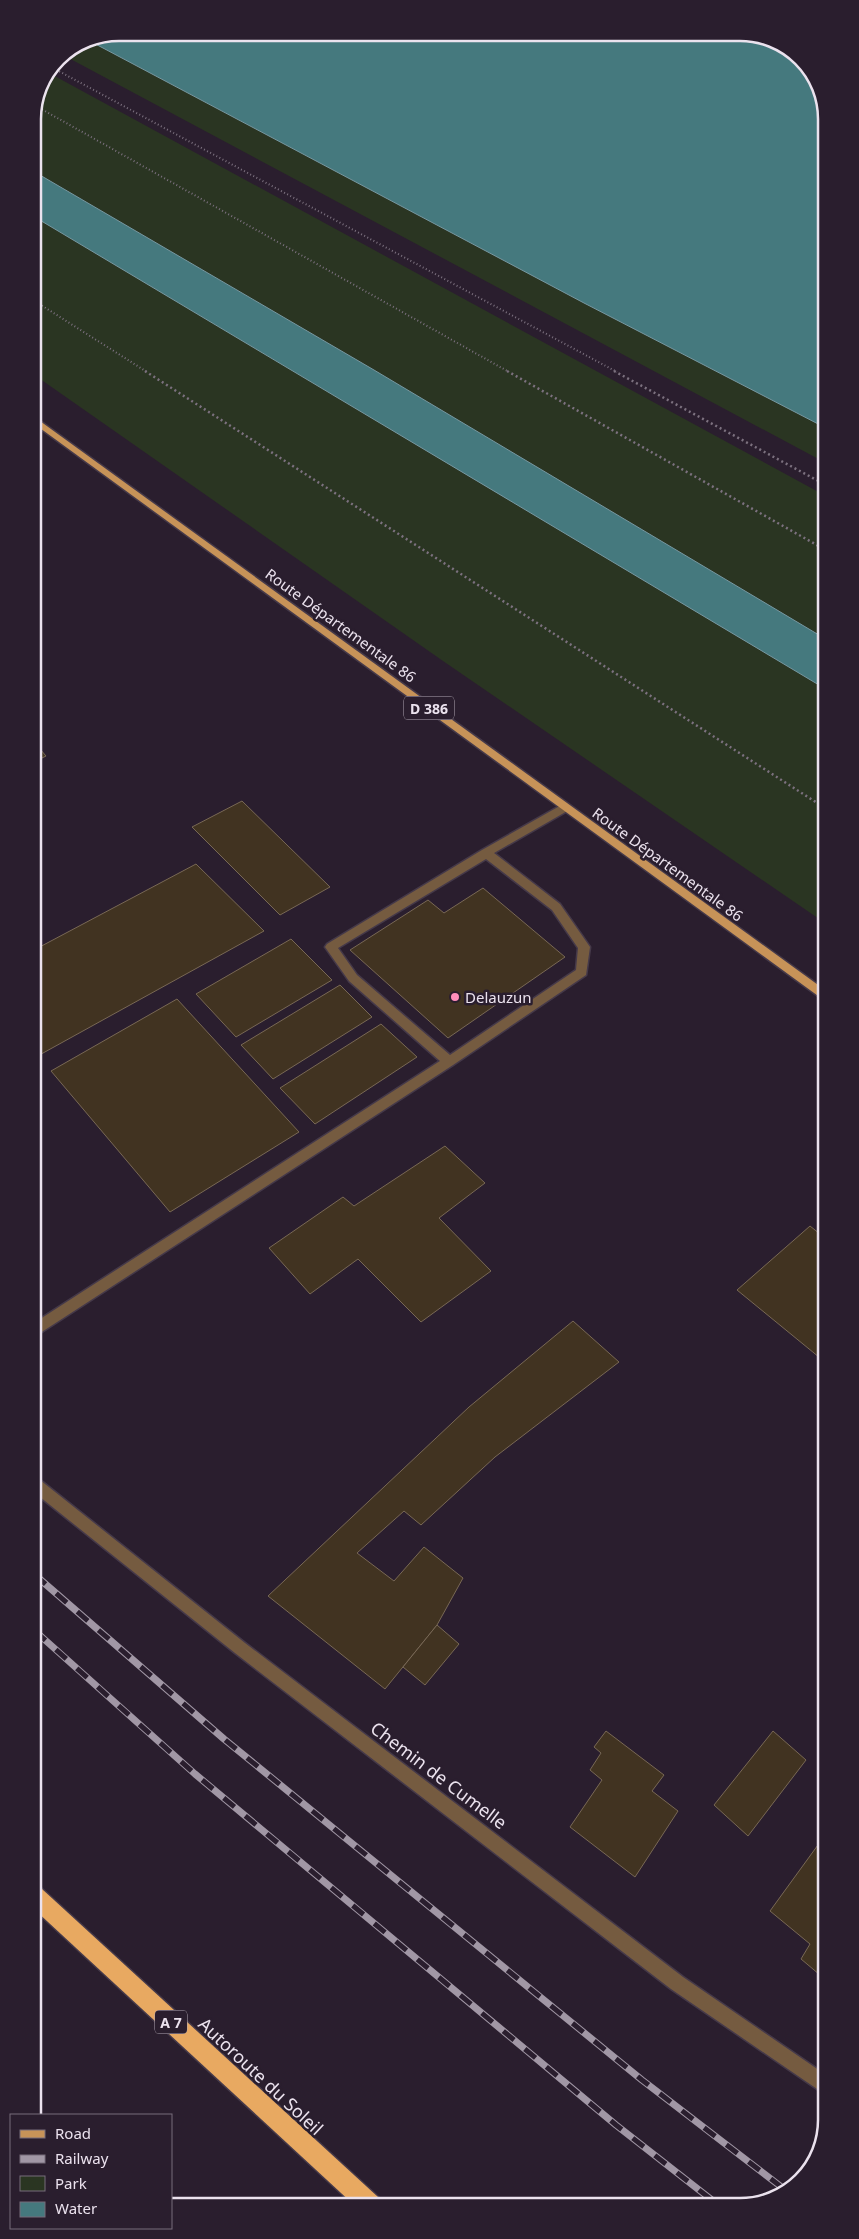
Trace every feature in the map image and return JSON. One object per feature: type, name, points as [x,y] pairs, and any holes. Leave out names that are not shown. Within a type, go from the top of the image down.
[{"type":"highway","name":"Autoroute du Soleil","points":[[41,1902],[362,2198]]},
{"type":"main road","name":"Route Départementale 86","points":[[41,425],[818,991]]},
{"type":"street","points":[[449,1062],[353,978],[331,947],[565,807]]},
{"type":"street","points":[[41,1326],[449,1062],[582,972],[584,948],[556,907],[486,853]]},
{"type":"street","name":"Chemin de Cumelle","points":[[41,1490],[240,1648],[677,1983],[818,2080]]},
{"type":"path","points":[[58,71],[818,481]]},
{"type":"path","points":[[42,109],[818,546]]},
{"type":"path","points":[[41,305],[818,804]]},
{"type":"green space","points":[[97,45],[584,303],[818,424],[818,459],[71,59],[89,47]]},
{"type":"green space","points":[[55,76],[818,492],[818,634],[374,370],[41,176],[41,114],[44,99]]},
{"type":"green space","points":[[41,221],[818,684],[818,918],[443,661],[41,380]]},
{"type":"water","points":[[119,41],[745,41],[770,47],[787,57],[805,76],[812,89],[818,119],[818,424],[584,303],[97,45]]},
{"type":"water","points":[[41,176],[374,370],[818,634],[818,684],[41,221]]},
{"type":"building","points":[[41,750],[46,756],[41,758]]},
{"type":"building","points":[[242,801],[330,887],[280,915],[192,827]]},
{"type":"building","points":[[196,864],[264,931],[41,1054],[41,946]]},
{"type":"building","name":"Delauzun","points":[[483,888],[565,957],[448,1038],[350,950],[428,900],[444,913]]},
{"type":"building","points":[[291,939],[332,980],[236,1037],[196,994]]},
{"type":"building","points":[[340,985],[372,1017],[273,1079],[241,1045]]},
{"type":"building","points":[[177,999],[299,1132],[170,1212],[51,1071]]},
{"type":"building","points":[[381,1024],[417,1057],[315,1124],[280,1088]]},
{"type":"building","points":[[445,1146],[485,1183],[439,1218],[491,1271],[421,1322],[358,1259],[310,1294],[269,1248],[343,1197],[354,1206]]},
{"type":"building","points":[[810,1226],[818,1232],[818,1356],[737,1290]]},
{"type":"building","points":[[573,1321],[619,1362],[495,1457],[421,1525],[404,1511],[357,1553],[394,1581],[424,1547],[463,1578],[437,1625],[385,1689],[268,1596],[469,1407]]},
{"type":"building","points":[[437,1625],[459,1644],[425,1685],[403,1667]]},
{"type":"building","points":[[606,1731],[664,1775],[652,1791],[678,1811],[635,1877],[570,1827],[602,1780],[590,1770],[601,1753],[594,1747]]},
{"type":"building","points":[[773,1731],[806,1760],[748,1836],[714,1805]]},
{"type":"building","points":[[818,1845],[818,1973],[801,1959],[810,1944],[770,1911]]},
{"type":"railway","points":[[41,1580],[224,1739],[642,2080],[781,2186]]},
{"type":"railway","points":[[41,1636],[195,1774],[616,2125],[709,2198]]},
{"type":"place","name":"Delauzun","points":[[455,997]]}]
